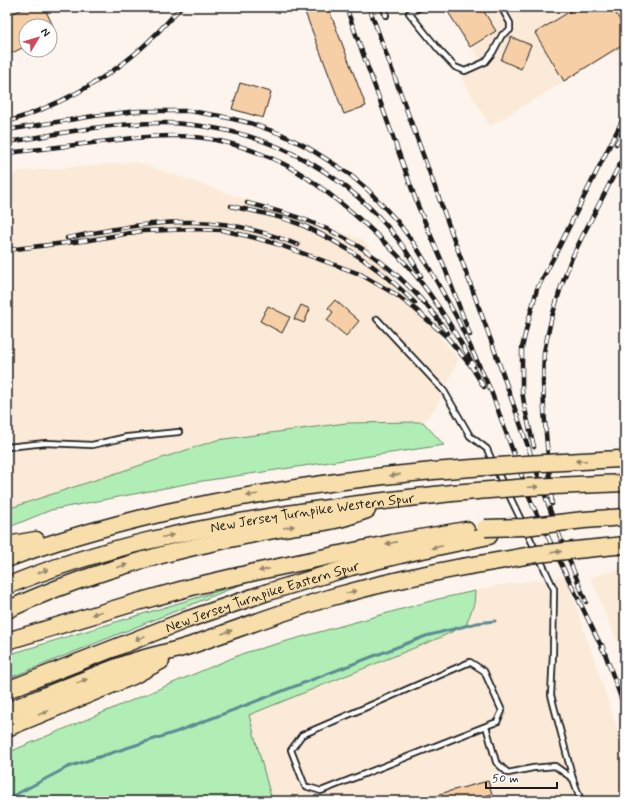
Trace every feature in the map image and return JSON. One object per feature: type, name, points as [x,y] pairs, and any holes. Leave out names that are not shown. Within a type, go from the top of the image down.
[{"type":"highway","name":"New Jersey Turnpike Western Spur","points":[[7,559],[89,531],[241,497],[321,484],[433,471],[622,459]]},
{"type":"highway","name":"New Jersey Turnpike Western Spur","points":[[7,586],[38,573],[119,548],[243,521],[372,502],[452,493],[529,487],[625,483]]},
{"type":"highway","points":[[7,610],[59,587],[126,564],[217,541],[335,520],[406,498]]},
{"type":"highway","name":"New Jersey Turnpike Eastern Spur","points":[[7,690],[180,623],[268,592],[351,567],[487,532],[584,520],[625,517]]},
{"type":"highway","name":"New Jersey Turnpike Eastern Spur","points":[[7,641],[154,597],[228,578],[392,543],[477,528],[487,532]]},
{"type":"highway","points":[[7,545],[89,531]]},
{"type":"highway","name":"New Jersey Turnpike Eastern Spur","points":[[7,711],[129,663],[191,645],[271,616],[353,592],[436,572],[537,554],[625,545]]},
{"type":"highway","name":"New Jersey Turnpike Eastern Spur","points":[[7,728],[132,676],[191,645]]},
{"type":"lane","points":[[384,7],[386,14]]},
{"type":"lane","points":[[421,7],[409,13],[439,50],[456,67],[465,70],[485,62],[493,52],[502,35],[510,30],[510,24],[501,7]]},
{"type":"lane","points":[[376,319],[444,391],[470,436],[487,449],[554,588],[551,695],[573,778],[581,801]]},
{"type":"lane","points":[[7,446],[46,443],[92,445],[127,437],[178,432]]},
{"type":"lane","points":[[470,662],[484,671],[502,711],[497,722],[486,726],[321,791],[305,786],[291,750],[302,735],[470,662]]},
{"type":"lane","points":[[486,726],[496,762],[508,772],[555,766],[573,778]]},
{"type":"shaded area","points":[[446,7],[625,7],[625,46],[490,126],[461,78],[483,65]]},
{"type":"shaded area","points":[[137,162],[362,239],[459,360],[436,407],[423,422],[346,423],[217,440],[7,509],[7,175],[20,171]]},
{"type":"shaded area","points":[[625,568],[625,661],[590,577]]},
{"type":"shaded area","points":[[566,576],[625,751],[625,801],[272,801],[249,715],[439,638],[465,625],[474,604],[475,591],[494,586]]},
{"type":"green space","points":[[423,422],[444,445],[196,482],[51,510],[7,528],[7,509],[217,440],[346,423]]},
{"type":"green space","points":[[245,583],[7,679],[7,655]]},
{"type":"green space","points":[[475,591],[474,604],[466,625],[439,638],[249,715],[272,801],[7,801],[7,753],[244,653],[438,599]]},
{"type":"building","points":[[27,7],[44,7],[49,18],[18,18],[18,50],[10,54],[7,48],[7,16]]},
{"type":"building","points":[[303,7],[328,7],[366,106],[344,114]]},
{"type":"building","points":[[445,7],[481,7],[496,31],[470,47]]},
{"type":"building","points":[[577,7],[612,7],[625,29],[625,43],[564,81],[535,33]]},
{"type":"building","points":[[511,37],[531,45],[521,69],[501,60]]},
{"type":"building","points":[[240,83],[271,92],[263,118],[232,109]]},
{"type":"building","points":[[335,300],[359,321],[346,336],[327,320],[333,312],[328,308]]},
{"type":"building","points":[[301,305],[310,309],[304,323],[294,319]]},
{"type":"building","points":[[268,306],[290,317],[282,333],[260,321]]},
{"type":"building","points":[[488,781],[492,794],[468,801],[441,801],[439,794]]},
{"type":"waterway","points":[[9,798],[68,767],[176,732],[426,636],[477,623],[495,621]]},
{"type":"waterway","points":[[7,795],[10,801]]},
{"type":"railway","points":[[7,122],[58,102],[91,85],[121,65],[142,48],[181,7]]},
{"type":"railway","points":[[346,7],[418,206],[444,266],[470,335]]},
{"type":"railway","points":[[369,7],[493,346],[555,524],[586,602]]},
{"type":"railway","points":[[7,130],[94,116],[138,111],[190,111],[250,123],[281,134],[307,147],[348,173],[368,190],[397,221],[415,245],[457,318],[491,391],[532,504],[603,650]]},
{"type":"railway","points":[[534,447],[522,391],[522,348],[537,289],[625,115]]},
{"type":"railway","points":[[7,142],[106,126],[146,123],[182,124],[208,127],[263,141],[313,164],[358,197],[378,216],[397,238],[421,276]]},
{"type":"railway","points":[[616,144],[625,129]]},
{"type":"railway","points":[[7,153],[134,138],[191,136],[233,144],[279,162],[303,175],[333,197],[397,255],[433,298],[451,325],[474,366]]},
{"type":"railway","points":[[552,504],[544,410],[544,352],[551,320],[570,262],[625,154]]},
{"type":"railway","points":[[247,203],[308,221],[329,230],[368,253],[403,281],[434,314],[448,333]]},
{"type":"railway","points":[[231,206],[269,214],[301,225],[320,234],[354,253],[375,268],[415,303]]},
{"type":"railway","points":[[67,238],[114,229],[162,223],[207,222],[247,229],[298,245]]},
{"type":"railway","points":[[7,250],[90,240],[142,231],[194,229],[222,230],[277,244],[360,274],[395,294],[447,337],[471,366],[484,387]]},
{"type":"railway","points":[[602,645],[625,709]]}]
